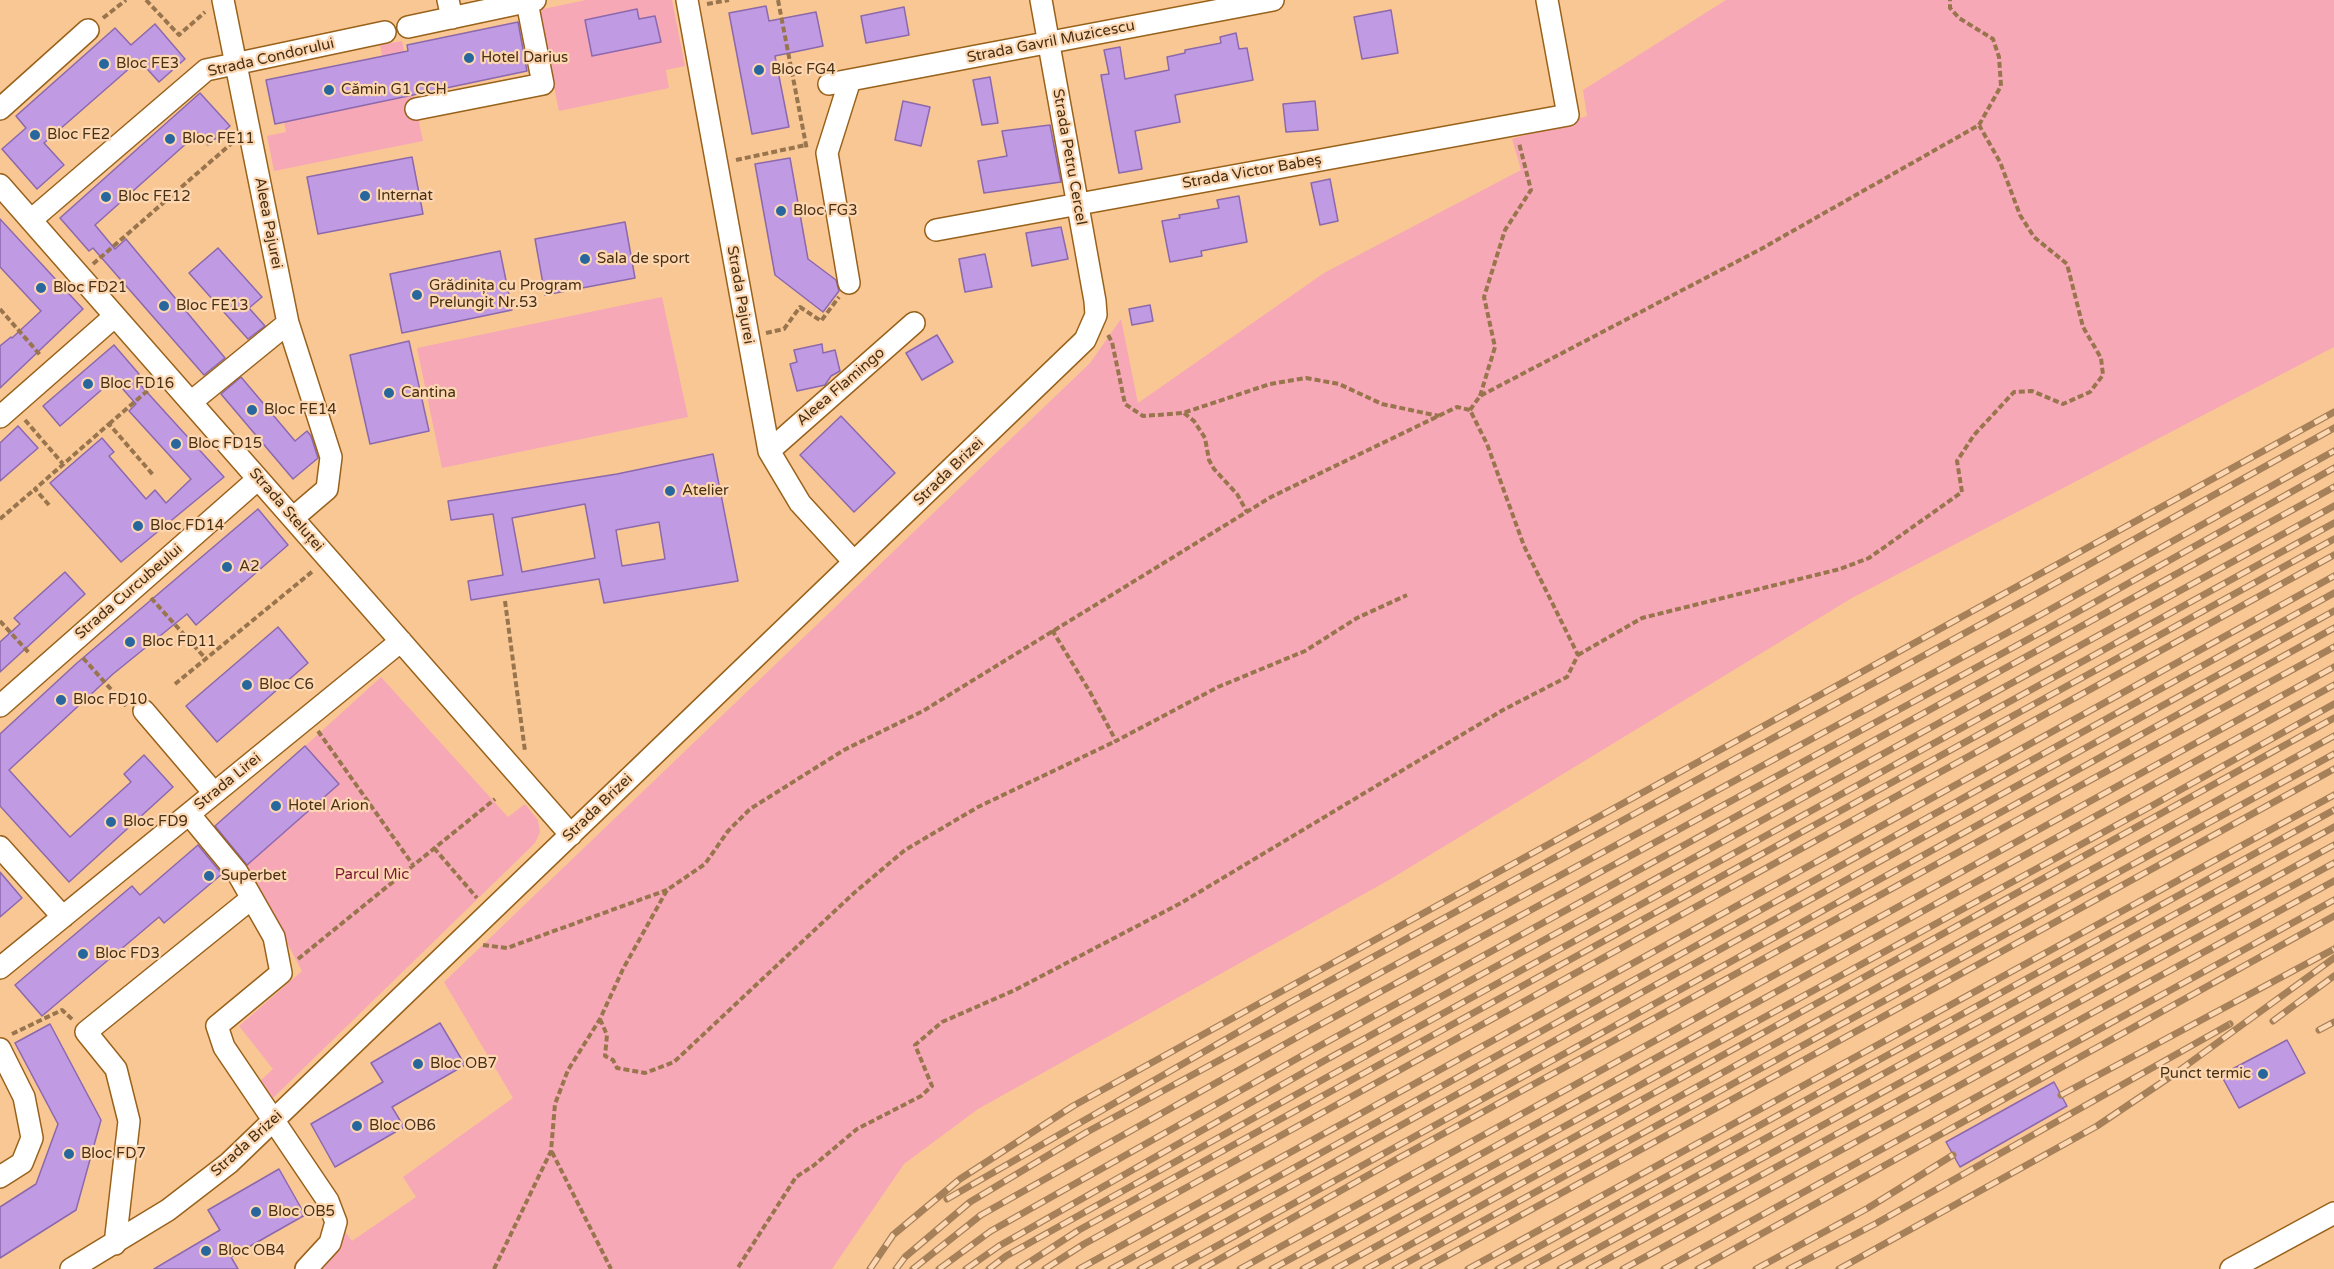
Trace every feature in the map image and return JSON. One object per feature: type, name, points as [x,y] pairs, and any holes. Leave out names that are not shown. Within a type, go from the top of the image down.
[{"type":"street","name":"Strada Pajurei","points":[[687,0],[769,451],[800,503],[854,562]]},
{"type":"street","name":"Strada Petru Cercel","points":[[1041,0],[1100,322]]},
{"type":"street","name":"Strada Gavril Muzicescu","points":[[829,84],[1273,0]]},
{"type":"street","name":"Strada Victor Babeș","points":[[936,230],[1568,115],[1547,0]]},
{"type":"street","points":[[408,27],[450,9],[531,1],[543,84],[416,109]]},
{"type":"street","name":"Aleea Pajurei","points":[[217,3],[236,64],[288,323],[330,457],[327,489],[293,518]]},
{"type":"street","points":[[0,109],[88,30]]},
{"type":"street","name":"Strada Condorului","points":[[31,220],[206,70],[385,32]]},
{"type":"street","points":[[849,283],[827,153],[850,80]]},
{"type":"street","name":"Strada Steluței","points":[[0,185],[571,835]]},
{"type":"street","points":[[6,412],[115,316]]},
{"type":"street","name":"Strada Brizei","points":[[71,1269],[168,1210],[229,1163],[1074,352],[1100,322]]},
{"type":"street","points":[[191,402],[288,323]]},
{"type":"street","name":"Aleea Flamingo","points":[[769,451],[914,323]]},
{"type":"street","name":"Strada Curcubeului","points":[[0,706],[258,479]]},
{"type":"street","name":"Strada Lirei","points":[[0,968],[401,641]]},
{"type":"street","points":[[136,711],[214,794]]},
{"type":"street","points":[[189,814],[237,872],[274,938],[281,973],[217,1026],[224,1047],[328,1201],[336,1222],[330,1243],[306,1269]]},
{"type":"street","points":[[0,847],[63,917]]},
{"type":"street","points":[[115,1244],[129,1121],[116,1068],[86,1032],[252,898]]},
{"type":"street","points":[[0,1177],[22,1163],[32,1138],[24,1097],[5,1041]]},
{"type":"street","points":[[2231,1269],[2334,1213]]},
{"type":"path","points":[[88,30],[126,0]]},
{"type":"path","points":[[146,0],[179,35],[217,3]]},
{"type":"path","points":[[778,0],[808,157]]},
{"type":"path","points":[[1480,396],[1761,249],[1979,125],[2001,86],[1999,57],[1993,39],[1959,18],[1950,8],[1950,0]]},
{"type":"path","points":[[1470,410],[1480,396],[1495,346],[1484,297],[1505,230],[1531,190],[1515,125]]},
{"type":"path","points":[[737,1269],[796,1177],[813,1166],[857,1129],[921,1095],[932,1086],[915,1045],[942,1022],[1015,990],[1181,903],[1503,710],[1567,677],[1578,655],[1642,618],[1840,569],[1869,558],[1962,492],[1957,461],[1974,435],[2014,392],[2032,391],[2063,404],[2090,392],[2103,375],[2102,358],[2083,327],[2067,264],[2034,237],[2020,215],[2000,162],[1979,125]]},
{"type":"path","points":[[90,266],[249,129]]},
{"type":"path","points":[[717,164],[806,146]]},
{"type":"path","points":[[748,337],[784,329],[800,307],[821,321],[849,283]]},
{"type":"path","points":[[0,309],[54,370]]},
{"type":"path","points":[[1100,322],[1112,342],[1125,404],[1143,416],[1183,413],[1270,384],[1306,378],[1339,384],[1382,404],[1439,416]]},
{"type":"path","points":[[0,519],[156,384]]},
{"type":"path","points":[[459,943],[507,948],[667,890],[705,864],[728,831],[750,809],[844,750],[923,711],[1271,497],[1457,407],[1470,410]]},
{"type":"path","points":[[1470,410],[1487,444],[1524,546],[1578,655]]},
{"type":"path","points":[[6,412],[63,464]]},
{"type":"path","points":[[1183,413],[1194,421],[1205,438],[1209,460],[1214,469],[1237,494],[1246,512]]},
{"type":"path","points":[[109,424],[154,476]]},
{"type":"path","points":[[35,489],[49,505]]},
{"type":"path","points":[[175,684],[317,568]]},
{"type":"path","points":[[138,585],[206,659]]},
{"type":"path","points":[[600,1019],[608,1035],[605,1056],[613,1060],[617,1068],[645,1073],[674,1062],[855,893],[905,850],[978,807],[1116,741],[1218,687],[1305,651],[1357,618],[1407,595]]},
{"type":"path","points":[[505,601],[526,755]]},
{"type":"path","points":[[0,621],[43,668]]},
{"type":"path","points":[[1052,630],[1090,692],[1116,741]]},
{"type":"path","points":[[71,643],[136,711]]},
{"type":"path","points":[[308,717],[413,865]]},
{"type":"path","points":[[281,973],[495,799]]},
{"type":"path","points":[[434,848],[480,901]]},
{"type":"path","points":[[494,1269],[551,1151],[555,1104],[568,1070],[600,1019],[623,969],[667,890]]},
{"type":"path","points":[[5,1041],[62,1010],[86,1032]]},
{"type":"path","points":[[551,1151],[611,1269]]},
{"type":"green space","points":[[586,0],[672,0],[685,66],[666,70],[669,88],[559,111],[538,10]],"holes":[[[637,9],[639,19],[655,16],[661,42],[592,55],[585,20]]]},
{"type":"green space","points":[[1726,0],[2334,0],[2334,347],[1852,598],[1389,880],[978,1109],[904,1164],[832,1269],[317,1269],[341,1226],[352,1241],[416,1197],[403,1177],[513,1098],[444,982],[1090,363],[1121,319],[1138,403],[1324,273],[1521,170],[1512,139],[1587,116],[1583,90]]},
{"type":"green space","points":[[402,41],[423,141],[274,171],[267,136],[286,132],[284,122],[391,100],[380,45]]},
{"type":"green space","points":[[662,297],[688,417],[442,468],[417,348]]},
{"type":"green space","name":"Parcul Mic","points":[[381,677],[508,817],[525,804],[538,820],[540,832],[535,843],[273,1098],[260,1081],[273,1069],[239,1026],[302,971],[246,866],[339,784],[305,746]]},
{"type":"building","name":"Bloc FG4","points":[[766,6],[769,21],[816,12],[823,46],[775,56],[789,127],[752,134],[729,13]]},
{"type":"building","points":[[904,7],[909,35],[866,43],[861,16]]},
{"type":"building","points":[[637,9],[639,19],[655,16],[661,42],[592,56],[585,20]]},
{"type":"building","points":[[1391,10],[1398,53],[1362,59],[1354,17]]},
{"type":"building","points":[[518,22],[527,71],[275,124],[266,80],[408,51],[407,45]]},
{"type":"building","points":[[155,24],[185,59],[159,82],[139,60],[44,143],[64,165],[37,189],[2,149],[26,128],[16,116],[115,28],[131,45]]},
{"type":"building","points":[[1236,33],[1239,49],[1247,48],[1253,80],[1175,95],[1180,122],[1135,131],[1142,169],[1119,173],[1101,75],[1109,74],[1104,50],[1120,47],[1125,79],[1169,70],[1167,57],[1185,53],[1185,50],[1221,43],[1220,37]]},
{"type":"building","points":[[990,77],[998,123],[982,125],[973,80]]},
{"type":"building","points":[[200,93],[230,126],[208,145],[198,133],[95,225],[115,249],[126,239],[225,358],[204,375],[93,248],[89,251],[60,218]]},
{"type":"building","points":[[903,101],[930,107],[921,146],[895,140]]},
{"type":"building","points":[[1315,101],[1318,130],[1286,132],[1283,104]]},
{"type":"building","points":[[1050,125],[1061,182],[984,193],[978,161],[1007,156],[1002,131]]},
{"type":"building","name":"Internat","points":[[412,157],[423,214],[318,234],[307,177]]},
{"type":"building","name":"Bloc FG3","points":[[790,158],[808,259],[836,280],[839,291],[823,312],[775,275],[755,164]]},
{"type":"building","points":[[1330,179],[1338,221],[1320,225],[1311,183]]},
{"type":"building","points":[[1239,196],[1247,242],[1201,251],[1202,256],[1170,262],[1162,221],[1180,218],[1179,215],[1219,208],[1217,200]]},
{"type":"building","name":"Bloc FD21","points":[[0,219],[83,309],[0,388],[0,346],[41,311],[0,267]]},
{"type":"building","name":"Sala de sport","points":[[625,222],[635,278],[545,295],[535,239]]},
{"type":"building","points":[[1061,227],[1068,259],[1032,266],[1026,233]]},
{"type":"building","points":[[218,248],[262,297],[249,308],[265,326],[248,339],[189,273]]},
{"type":"building","points":[[500,251],[512,310],[402,333],[390,274]]},
{"type":"building","points":[[985,254],[992,287],[965,292],[959,259]]},
{"type":"building","points":[[1150,305],[1153,321],[1132,325],[1129,309]]},
{"type":"building","points":[[937,335],[953,362],[922,380],[906,353]]},
{"type":"building","name":"Cantina","points":[[409,341],[429,431],[370,444],[350,355]]},
{"type":"building","points":[[822,344],[823,353],[835,350],[840,371],[831,376],[825,385],[797,391],[790,364],[797,362],[794,350]]},
{"type":"building","points":[[114,345],[139,374],[135,379],[224,477],[121,562],[50,483],[102,438],[114,452],[109,456],[146,499],[155,490],[166,503],[191,479],[129,411],[136,404],[114,379],[60,426],[43,406]]},
{"type":"building","name":"Bloc FE14","points":[[241,377],[295,441],[307,431],[311,436],[318,458],[293,479],[221,394]]},
{"type":"building","points":[[841,416],[895,473],[854,512],[800,455]]},
{"type":"building","points":[[18,426],[38,448],[0,481],[0,443]]},
{"type":"building","points":[[713,454],[738,581],[604,603],[599,579],[471,600],[468,581],[503,575],[493,514],[451,520],[448,501],[617,474]],"holes":[[[585,504],[595,558],[522,572],[512,518]],[[659,522],[665,559],[622,566],[616,530]]]},
{"type":"building","points":[[258,509],[288,545],[196,625],[187,614],[113,674],[9,770],[70,837],[131,782],[124,774],[144,755],[173,787],[69,882],[0,806],[0,734],[77,663]]},
{"type":"building","points":[[65,572],[85,594],[0,672],[0,642],[20,624],[14,618]]},
{"type":"building","name":"Bloc C6","points":[[278,627],[308,663],[217,742],[186,706]]},
{"type":"building","name":"Hotel Arion","points":[[305,746],[339,784],[247,865],[215,826]]},
{"type":"building","name":"Bloc FD3","points":[[198,845],[222,874],[164,923],[159,917],[42,1016],[15,985],[132,886],[140,895]]},
{"type":"building","points":[[0,872],[22,898],[0,917]]},
{"type":"building","points":[[440,1023],[465,1065],[392,1107],[404,1127],[335,1167],[311,1124],[383,1082],[371,1063]]},
{"type":"building","name":"Bloc FD7","points":[[50,1024],[101,1120],[76,1210],[0,1258],[0,1207],[36,1184],[58,1124],[15,1043]]},
{"type":"building","name":"Punct termic","points":[[2287,1040],[2305,1073],[2239,1108],[2221,1075]]},
{"type":"building","points":[[2054,1082],[2067,1106],[1960,1167],[1946,1142]]},
{"type":"building","name":"Bloc OB5","points":[[279,1169],[305,1215],[231,1257],[238,1269],[154,1269],[220,1230],[208,1210]]},
{"type":"railway","points":[[870,1269],[893,1235],[960,1179],[1073,1106],[2334,412]]},
{"type":"railway","points":[[947,1199],[1289,1003],[2027,599],[2334,428]]},
{"type":"railway","points":[[896,1269],[905,1257],[970,1202],[1087,1132],[2042,614],[2334,451]]},
{"type":"railway","points":[[913,1269],[981,1215],[1303,1034],[2047,629],[2334,468]]},
{"type":"railway","points":[[939,1269],[991,1231],[1314,1049],[2334,487]]},
{"type":"railway","points":[[966,1269],[999,1246],[1322,1062],[2334,506]]},
{"type":"railway","points":[[989,1269],[1006,1256],[1331,1075],[2334,523]]},
{"type":"railway","points":[[1019,1269],[1079,1230],[2334,539]]},
{"type":"railway","points":[[1045,1269],[1084,1244],[2334,555]]},
{"type":"railway","points":[[1079,1269],[2334,576]]},
{"type":"railway","points":[[1111,1269],[2334,593]]},
{"type":"railway","points":[[1140,1269],[2334,611]]},
{"type":"railway","points":[[1175,1269],[2334,628]]},
{"type":"railway","points":[[1202,1269],[1395,1160],[2334,647]]},
{"type":"railway","points":[[1240,1269],[2334,667]]},
{"type":"railway","points":[[1272,1269],[2334,685]]},
{"type":"railway","points":[[1303,1269],[2334,704]]},
{"type":"railway","points":[[1335,1269],[2334,718]]},
{"type":"railway","points":[[1366,1269],[2334,736]]},
{"type":"railway","points":[[1395,1269],[2334,754]]},
{"type":"railway","points":[[1423,1269],[2334,769]]},
{"type":"railway","points":[[1468,1269],[2334,795]]},
{"type":"railway","points":[[1498,1269],[2334,810]]},
{"type":"railway","points":[[1527,1269],[2334,827]]},
{"type":"railway","points":[[1560,1269],[2334,845]]},
{"type":"railway","points":[[1589,1269],[2334,863]]},
{"type":"railway","points":[[1623,1269],[2334,881]]},
{"type":"railway","points":[[1664,1269],[2334,900]]},
{"type":"railway","points":[[1698,1269],[2334,916]]},
{"type":"railway","points":[[2061,1095],[2334,949]]},
{"type":"railway","points":[[1839,1269],[2097,1126],[2173,1075],[2334,958]]},
{"type":"railway","points":[[2273,1021],[2334,976]]},
{"type":"railway","points":[[2319,1030],[2334,1022]]},
{"type":"railway","points":[[1789,1269],[1875,1224],[2230,1024]]},
{"type":"railway","points":[[1756,1269],[1868,1208],[1953,1155]]},
{"type":"place","name":"Hotel Darius","points":[[469,58]]},
{"type":"place","name":"Bloc FE3","points":[[104,64]]},
{"type":"place","name":"Bloc FG4","points":[[759,70]]},
{"type":"place","name":"Cămin G1 CCH","points":[[329,90]]},
{"type":"place","name":"Bloc FE2","points":[[35,135]]},
{"type":"place","name":"Bloc FE11","points":[[170,139]]},
{"type":"place","name":"Internat","points":[[365,196]]},
{"type":"place","name":"Bloc FE12","points":[[106,197]]},
{"type":"place","name":"Bloc FG3","points":[[781,211]]},
{"type":"place","name":"Sala de sport","points":[[585,259]]},
{"type":"place","name":"Bloc FD21","points":[[41,288]]},
{"type":"place","name":"Grădinița cu Program Prelungit Nr.53","points":[[417,295]]},
{"type":"place","name":"Bloc FE13","points":[[164,306]]},
{"type":"place","name":"Bloc FD16","points":[[88,384]]},
{"type":"place","name":"Cantina","points":[[389,393]]},
{"type":"place","name":"Bloc FE14","points":[[252,410]]},
{"type":"place","name":"Bloc FD15","points":[[176,444]]},
{"type":"place","name":"Atelier","points":[[670,491]]},
{"type":"place","name":"Bloc FD14","points":[[138,526]]},
{"type":"place","name":"A2","points":[[227,567]]},
{"type":"place","name":"Bloc FD11","points":[[130,642]]},
{"type":"place","name":"Bloc C6","points":[[247,685]]},
{"type":"place","name":"Bloc FD10","points":[[61,700]]},
{"type":"place","name":"Hotel Arion","points":[[276,806]]},
{"type":"place","name":"Bloc FD9","points":[[111,822]]},
{"type":"place","name":"Superbet","points":[[209,876]]},
{"type":"place","name":"Bloc FD3","points":[[83,954]]},
{"type":"place","name":"Bloc OB7","points":[[418,1064]]},
{"type":"place","name":"Punct termic","points":[[2263,1074]]},
{"type":"place","name":"Bloc OB6","points":[[357,1126]]},
{"type":"place","name":"Bloc FD7","points":[[69,1154]]},
{"type":"place","name":"Bloc OB5","points":[[256,1212]]},
{"type":"place","name":"Bloc OB4","points":[[206,1251]]}]
